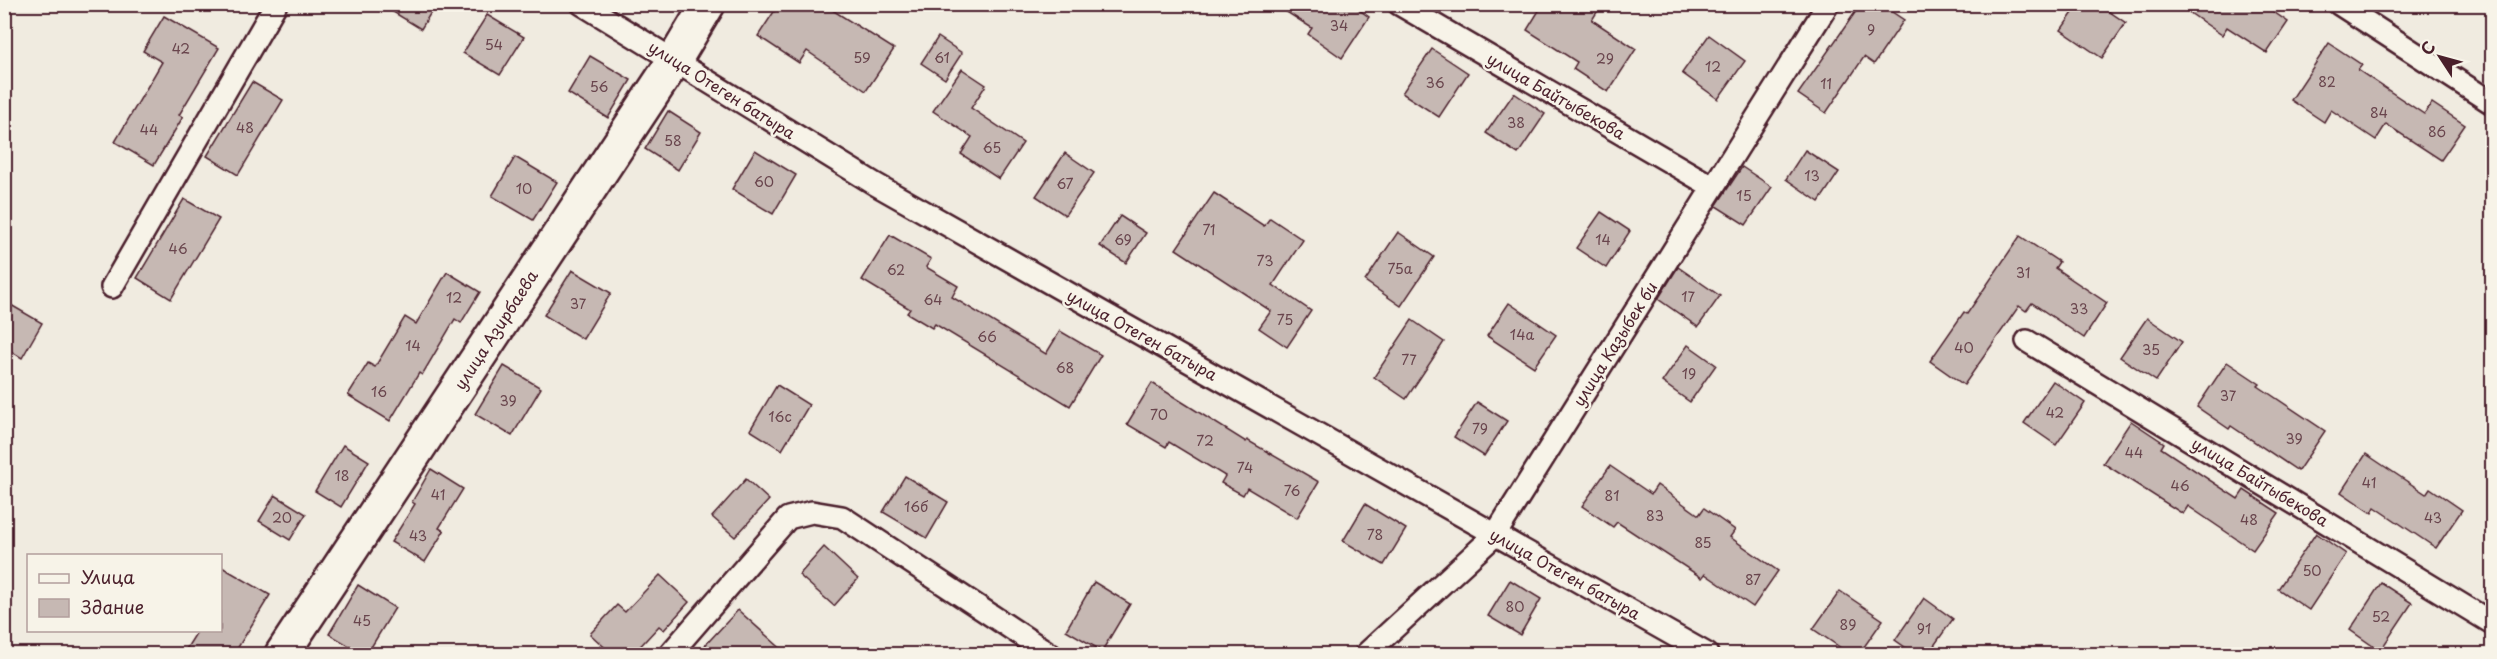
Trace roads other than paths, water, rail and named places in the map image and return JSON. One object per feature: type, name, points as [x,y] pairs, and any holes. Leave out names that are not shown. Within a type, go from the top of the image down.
[{"type":"main road","name":"улица Азирбаева","points":[[282,654],[674,61],[708,4]]},
{"type":"street","points":[[112,287],[276,4]]},
{"type":"street","name":"улица Отеген батыра","points":[[582,4],[875,184],[1707,654]]},
{"type":"street","name":"улица Байтыбекова","points":[[1400,4],[1713,188]]},
{"type":"street","name":"улица Казыбек би","points":[[1366,654],[1496,535],[1828,4]]},
{"type":"street","points":[[2339,4],[2493,103]]},
{"type":"street","name":"улица Байтыбекова","points":[[2027,341],[2493,623]]},
{"type":"street","points":[[670,654],[788,519],[812,512],[842,517],[1050,654]]}]
